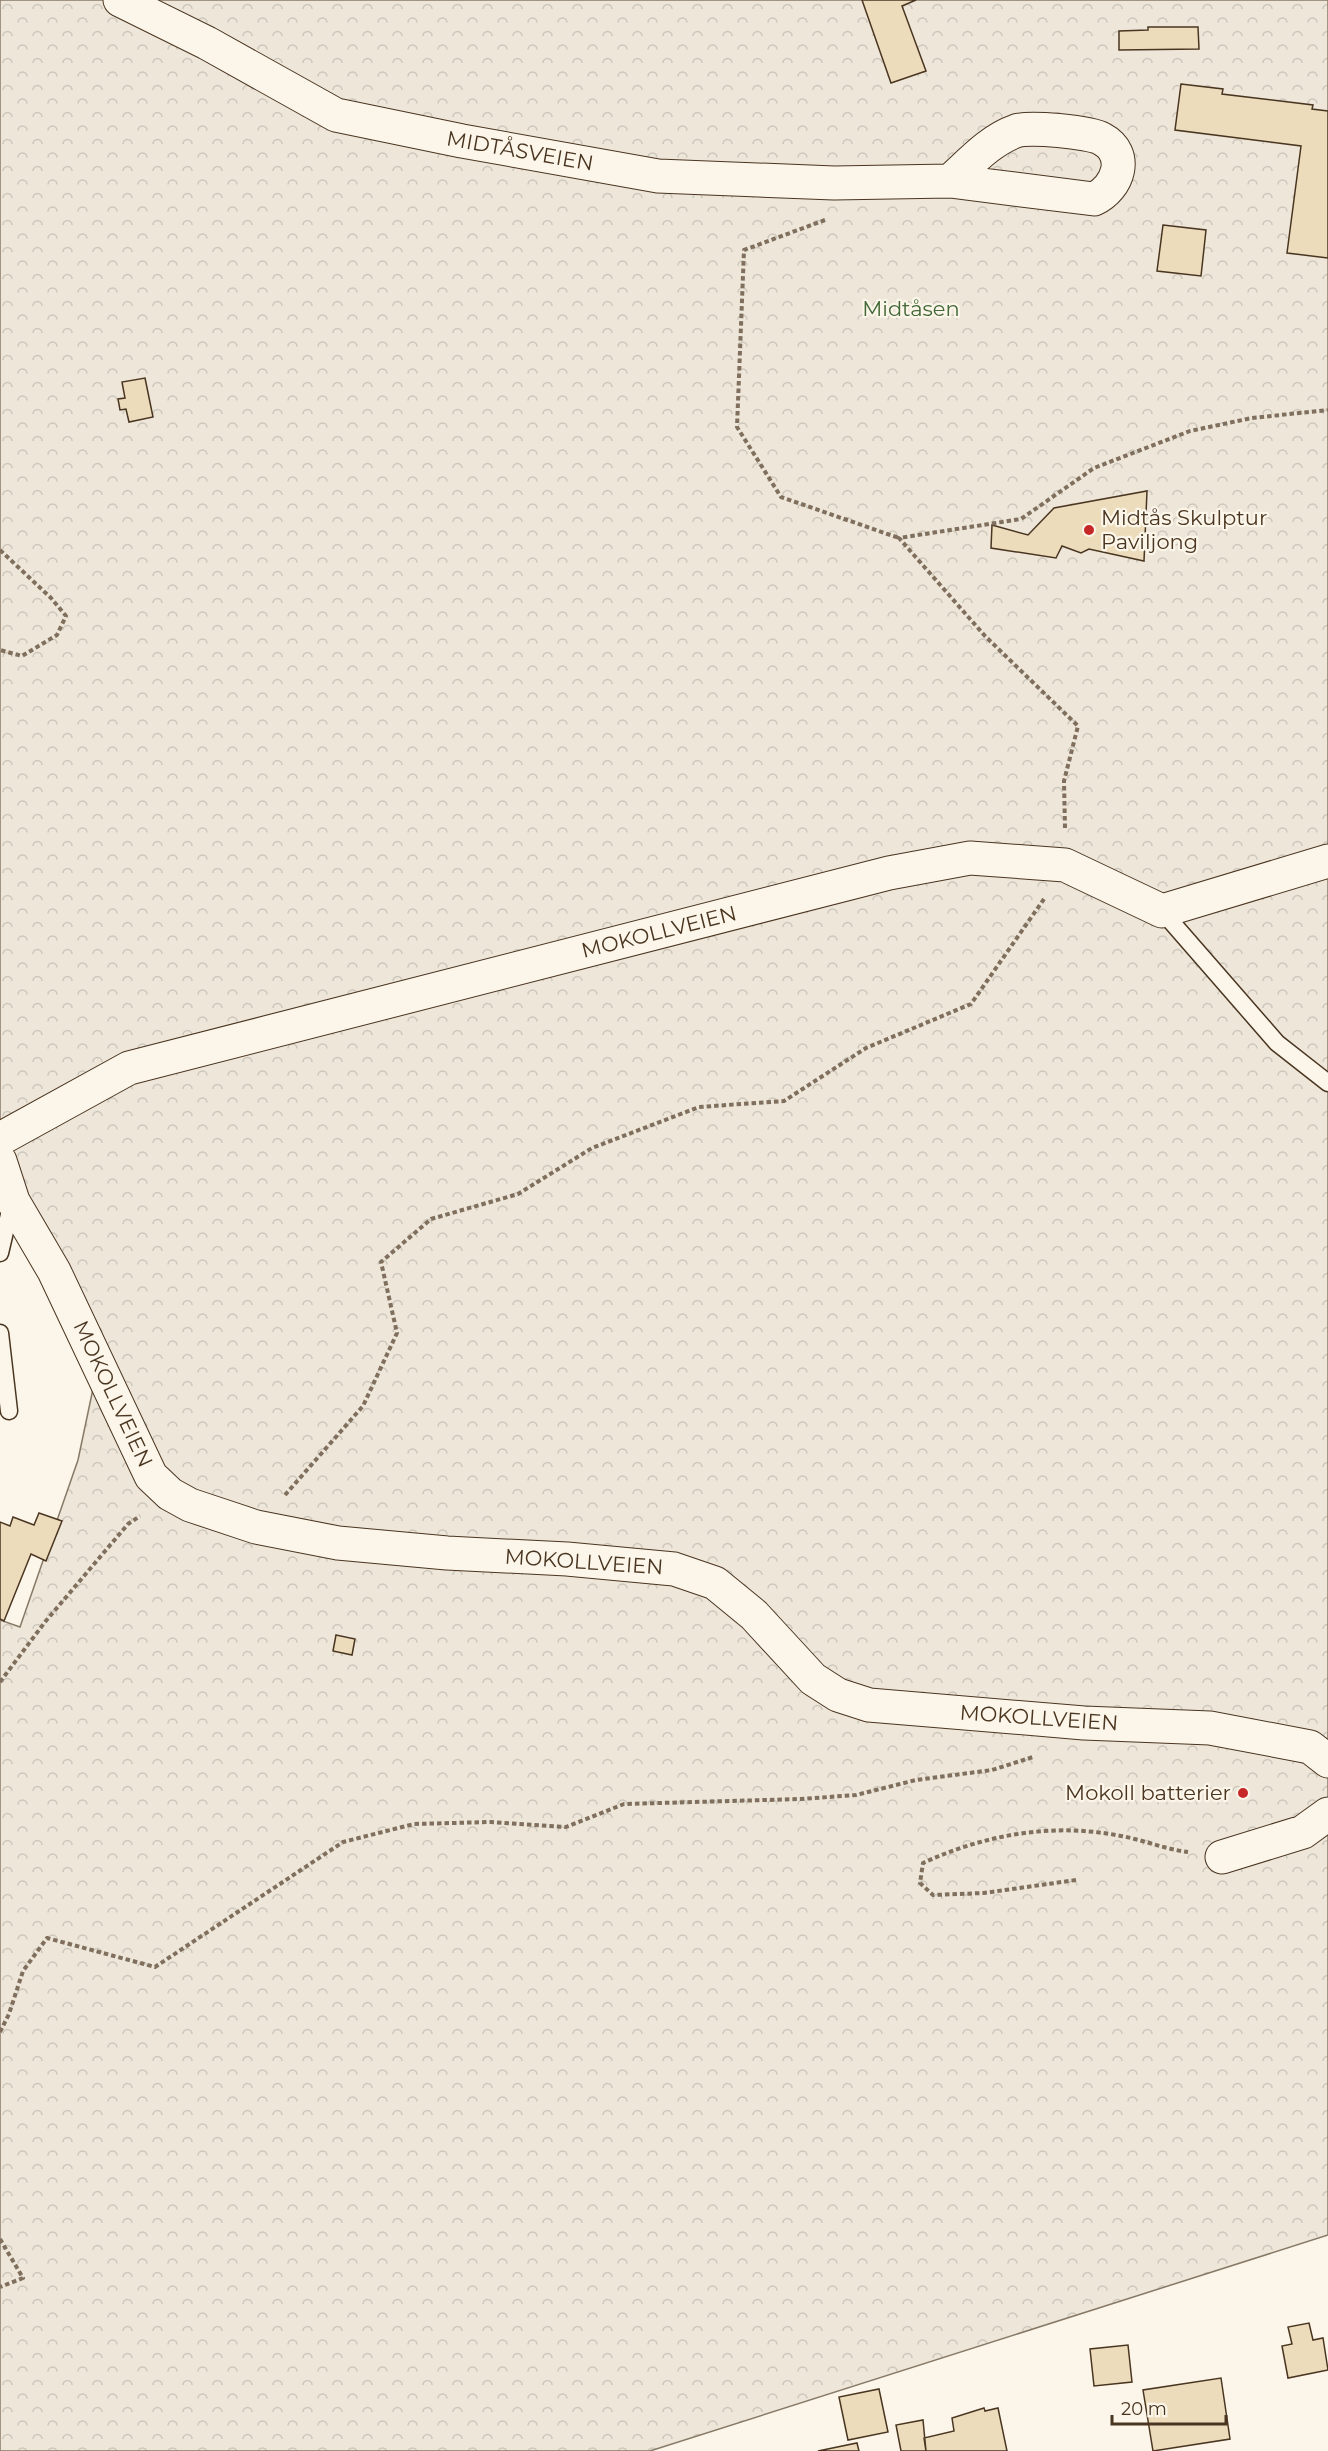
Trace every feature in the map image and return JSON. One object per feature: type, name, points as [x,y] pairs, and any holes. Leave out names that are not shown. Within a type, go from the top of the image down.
[{"type":"street","name":"MIDTÅSVEIEN","points":[[120,0],[207,43],[336,115],[462,141],[658,176],[834,183],[950,181]]},
{"type":"street","name":"MOKOLLVEIEN","points":[[0,1139],[129,1068],[889,873],[970,858],[1065,865],[1162,911]]},
{"type":"street","points":[[1162,911],[1328,861]]},
{"type":"street","name":"MOKOLLVEIEN","points":[[0,1161],[13,1201],[58,1281],[151,1476],[170,1494],[190,1505],[256,1527],[338,1543],[447,1553],[567,1558],[674,1569],[715,1583],[754,1615],[813,1679],[838,1695],[869,1705],[1084,1723],[1210,1728],[1310,1747],[1328,1761]]},
{"type":"street","points":[[1222,1857],[1303,1832],[1328,1815]]},
{"type":"lane","points":[[1162,911],[1277,1043],[1328,1083]]},
{"type":"lane","points":[[0,1253],[13,1201]]},
{"type":"lane","points":[[0,1333],[9,1411]]},
{"type":"path","points":[[831,218],[744,250],[737,427],[781,497],[899,538]]},
{"type":"path","points":[[0,550],[51,598],[66,616],[57,635],[22,656],[0,650]]},
{"type":"path","points":[[0,1682],[45,1622],[128,1524],[170,1494]]},
{"type":"path","points":[[0,2031],[9,2014],[23,1971],[47,1938],[155,1967],[343,1842],[414,1824],[491,1822],[566,1827],[624,1804],[801,1799],[856,1795],[916,1780],[992,1770],[1034,1757]]},
{"type":"path","points":[[1076,1880],[984,1893],[933,1895],[920,1883],[923,1863],[948,1852],[1002,1835],[1048,1831],[1116,1835],[1175,1850],[1222,1857]]},
{"type":"path","points":[[0,2239],[23,2278],[0,2287]]},
{"type":"green space","name":"Midtåsen","points":[[0,0],[1328,0],[1328,2235],[650,2451],[0,2451],[0,1620],[20,1627],[78,1460],[94,1384],[0,1183]]},
{"type":"building","points":[[862,0],[916,0],[902,6],[926,71],[891,83]]},
{"type":"building","points":[[1148,27],[1198,27],[1199,49],[1119,50],[1119,31],[1148,30]]},
{"type":"building","points":[[1181,84],[1223,89],[1222,94],[1313,105],[1312,109],[1328,111],[1328,258],[1287,253],[1301,146],[1175,130]]},
{"type":"building","points":[[1163,225],[1206,230],[1201,276],[1157,271]]},
{"type":"building","points":[[145,378],[153,417],[129,422],[126,409],[120,410],[118,399],[125,398],[122,382]]},
{"type":"building","name":"Midtås Skulptur Paviljong","points":[[1147,491],[1144,561],[1089,549],[1081,553],[1062,546],[1056,558],[991,548],[992,525],[1028,535],[1054,508]]},
{"type":"building","points":[[39,1513],[62,1521],[46,1561],[31,1554],[4,1621],[0,1619],[0,1522],[10,1526],[13,1517],[34,1525]]},
{"type":"building","points":[[336,1635],[355,1639],[352,1655],[333,1651]]},
{"type":"building","points":[[1309,2323],[1313,2340],[1323,2338],[1328,2370],[1288,2378],[1282,2346],[1292,2344],[1288,2327]]},
{"type":"building","points":[[1128,2345],[1132,2382],[1094,2386],[1090,2349]]},
{"type":"building","points":[[1221,2378],[1230,2439],[1153,2451],[1143,2390]]},
{"type":"building","points":[[879,2389],[888,2432],[848,2440],[839,2397]]},
{"type":"building","points":[[984,2408],[985,2411],[998,2408],[1007,2451],[926,2451],[924,2438],[954,2431],[952,2418]]},
{"type":"building","points":[[923,2420],[926,2451],[901,2451],[896,2425]]},
{"type":"building","points":[[857,2443],[859,2451],[818,2451]]},
{"type":"place","name":"Midtås Skulptur Paviljong","points":[[1089,530]]},
{"type":"place","name":"Mokoll batterier","points":[[1243,1793]]}]
